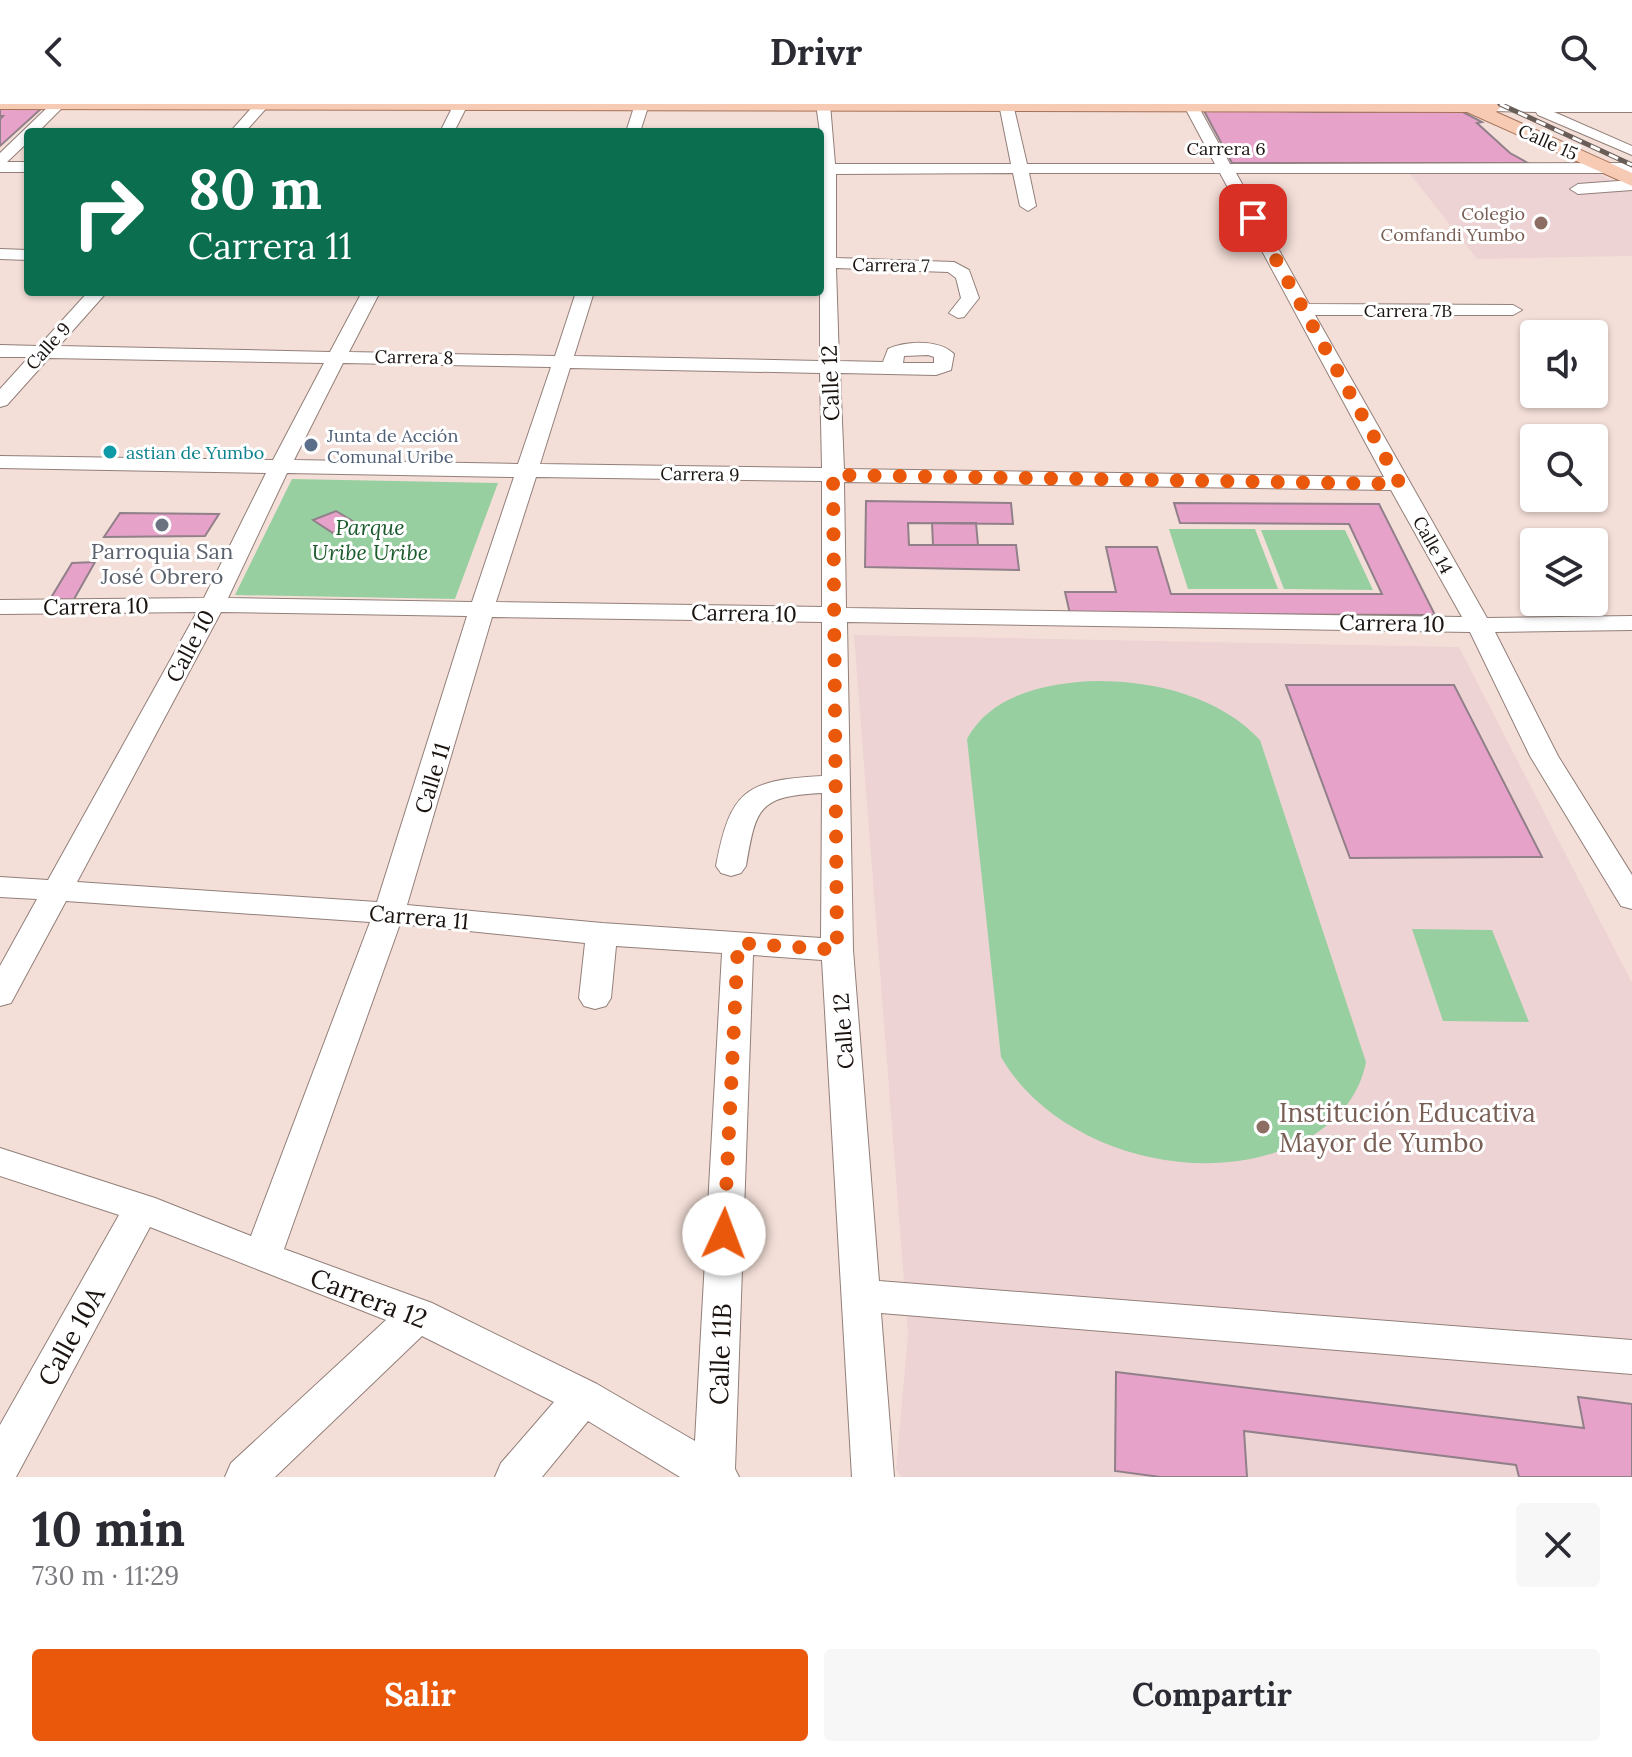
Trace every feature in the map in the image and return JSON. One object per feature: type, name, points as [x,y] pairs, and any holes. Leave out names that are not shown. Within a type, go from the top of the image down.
[{"type":"main road","points":[[0,104],[1478,105]]},
{"type":"main road","name":"Calle 15","points":[[1478,105],[1627,170]]},
{"type":"street","points":[[34,128],[58,104]]},
{"type":"street","points":[[241,128],[263,104]]},
{"type":"street","points":[[449,128],[461,105]]},
{"type":"street","name":"Calle 12","points":[[823,105],[823,128]]},
{"type":"street","name":"Calle 14","points":[[1191,105],[1479,625],[1544,756],[1632,899]]},
{"type":"street","points":[[1478,105],[1632,108]]},
{"type":"street","points":[[634,128],[642,106]]},
{"type":"street","points":[[1006,106],[1028,206]]},
{"type":"street","name":"Calle 15","points":[[1528,106],[1627,170]]},
{"type":"street","points":[[0,164],[24,138]]},
{"type":"street","points":[[0,164],[24,167]]},
{"type":"street","name":"Carrera 6","points":[[824,169],[1627,170]]},
{"type":"street","points":[[1578,189],[1627,170]]},
{"type":"street","points":[[0,254],[24,255]]},
{"type":"street","name":"Carrera 7","points":[[824,263],[940,265],[959,269],[965,275],[970,298],[958,313]]},
{"type":"street","name":"Calle 12","points":[[824,280],[833,475],[837,950],[873,1477]]},
{"type":"street","name":"Calle 9","points":[[0,401],[94,296]]},
{"type":"street","name":"Calle 10","points":[[0,995],[213,605],[279,468],[369,296]]},
{"type":"street","name":"Calle 11","points":[[262,1257],[389,913],[433,777],[482,608],[584,296]]},
{"type":"street","name":"Carrera 7B","points":[[1303,309],[1513,310]]},
{"type":"street","name":"Carrera 8","points":[[0,351],[892,367]]},
{"type":"street","name":"Carrera 9","points":[[0,462],[1400,484]]},
{"type":"street","name":"Carrera 10","points":[[0,607],[213,605],[1479,625],[1632,623]]},
{"type":"street","points":[[731,866],[741,816],[756,799],[784,789],[836,784]]},
{"type":"street","name":"Carrera 11","points":[[0,887],[389,913],[602,934],[837,950]]},
{"type":"street","points":[[595,998],[602,934]]},
{"type":"street","name":"Calle 11B","points":[[716,1476],[738,943]]},
{"type":"street","name":"Carrera 12","points":[[0,1162],[142,1208],[418,1315],[583,1397],[716,1476]]},
{"type":"street","name":"Calle 10A","points":[[0,1465],[142,1208]]},
{"type":"street","points":[[861,1297],[922,1298],[1632,1357]]},
{"type":"street","points":[[246,1477],[418,1315]]},
{"type":"street","points":[[516,1477],[583,1397]]},
{"type":"shaded area","name":"Colegio Comfandi Yumbo","points":[[1593,171],[1632,190],[1632,256],[1477,259],[1410,174]]},
{"type":"shaded area","name":"Institución Educativa Mayor de Yumbo","points":[[854,635],[1459,647],[1632,983],[1632,1477],[901,1477],[896,1469],[908,1334]]},
{"type":"green space","name":"Parque Uribe Uribe","points":[[292,479],[498,483],[455,599],[235,595]]},
{"type":"green space","points":[[1169,529],[1255,529],[1278,589],[1188,589]]},
{"type":"green space","points":[[1261,530],[1345,530],[1373,590],[1284,589]]},
{"type":"green space","points":[[1098,681],[1142,684],[1186,694],[1226,713],[1260,740],[1366,1062],[1354,1094],[1333,1120],[1315,1134],[1276,1152],[1233,1162],[1188,1163],[1143,1156],[1100,1141],[1060,1119],[1027,1091],[1001,1057],[967,739],[991,711],[1024,693],[1061,684]]},
{"type":"green space","points":[[1412,929],[1492,930],[1529,1022],[1443,1021]]},
{"type":"building","points":[[0,107],[43,107],[0,146],[0,119],[3,116],[0,116]]},
{"type":"building","points":[[1203,109],[1461,111],[1482,122],[1477,123],[1510,153],[1528,163],[1232,163]]},
{"type":"building","points":[[866,501],[1011,503],[1013,524],[908,523],[909,545],[1016,545],[1019,570],[865,567]]},
{"type":"building","points":[[1174,503],[1379,504],[1435,615],[1070,614],[1065,592],[1116,592],[1106,547],[1157,547],[1171,594],[1382,594],[1349,524],[1180,523]]},
{"type":"building","points":[[336,511],[356,523],[333,533],[313,520]]},
{"type":"building","name":"Parroquia San José Obrero","points":[[120,513],[219,514],[205,536],[104,537]]},
{"type":"building","points":[[932,523],[976,523],[978,545],[933,545]]},
{"type":"building","points":[[95,562],[73,601],[49,601],[72,563]]},
{"type":"building","points":[[1286,685],[1454,685],[1542,857],[1350,858]]},
{"type":"building","points":[[1116,1372],[1584,1428],[1578,1397],[1632,1404],[1632,1477],[1519,1477],[1516,1465],[1244,1431],[1247,1477],[1160,1477],[1115,1471]]},
{"type":"railway","points":[[1500,104],[1632,165]]},
{"type":"place","name":"Colegio Comfandi Yumbo","points":[[1541,223]]},
{"type":"place","name":"Junta de Acción Comunal Uribe","points":[[311,445]]},
{"type":"place","name":"astian de Yumbo","points":[[110,452]]},
{"type":"place","name":"Parroquia San José Obrero","points":[[162,525]]},
{"type":"place","name":"Institución Educativa Mayor de Yumbo","points":[[1263,1127]]},
{"type":"route","points":[[724,1234],[738,943],[837,950],[833,475],[1400,484],[1253,218]]}]
